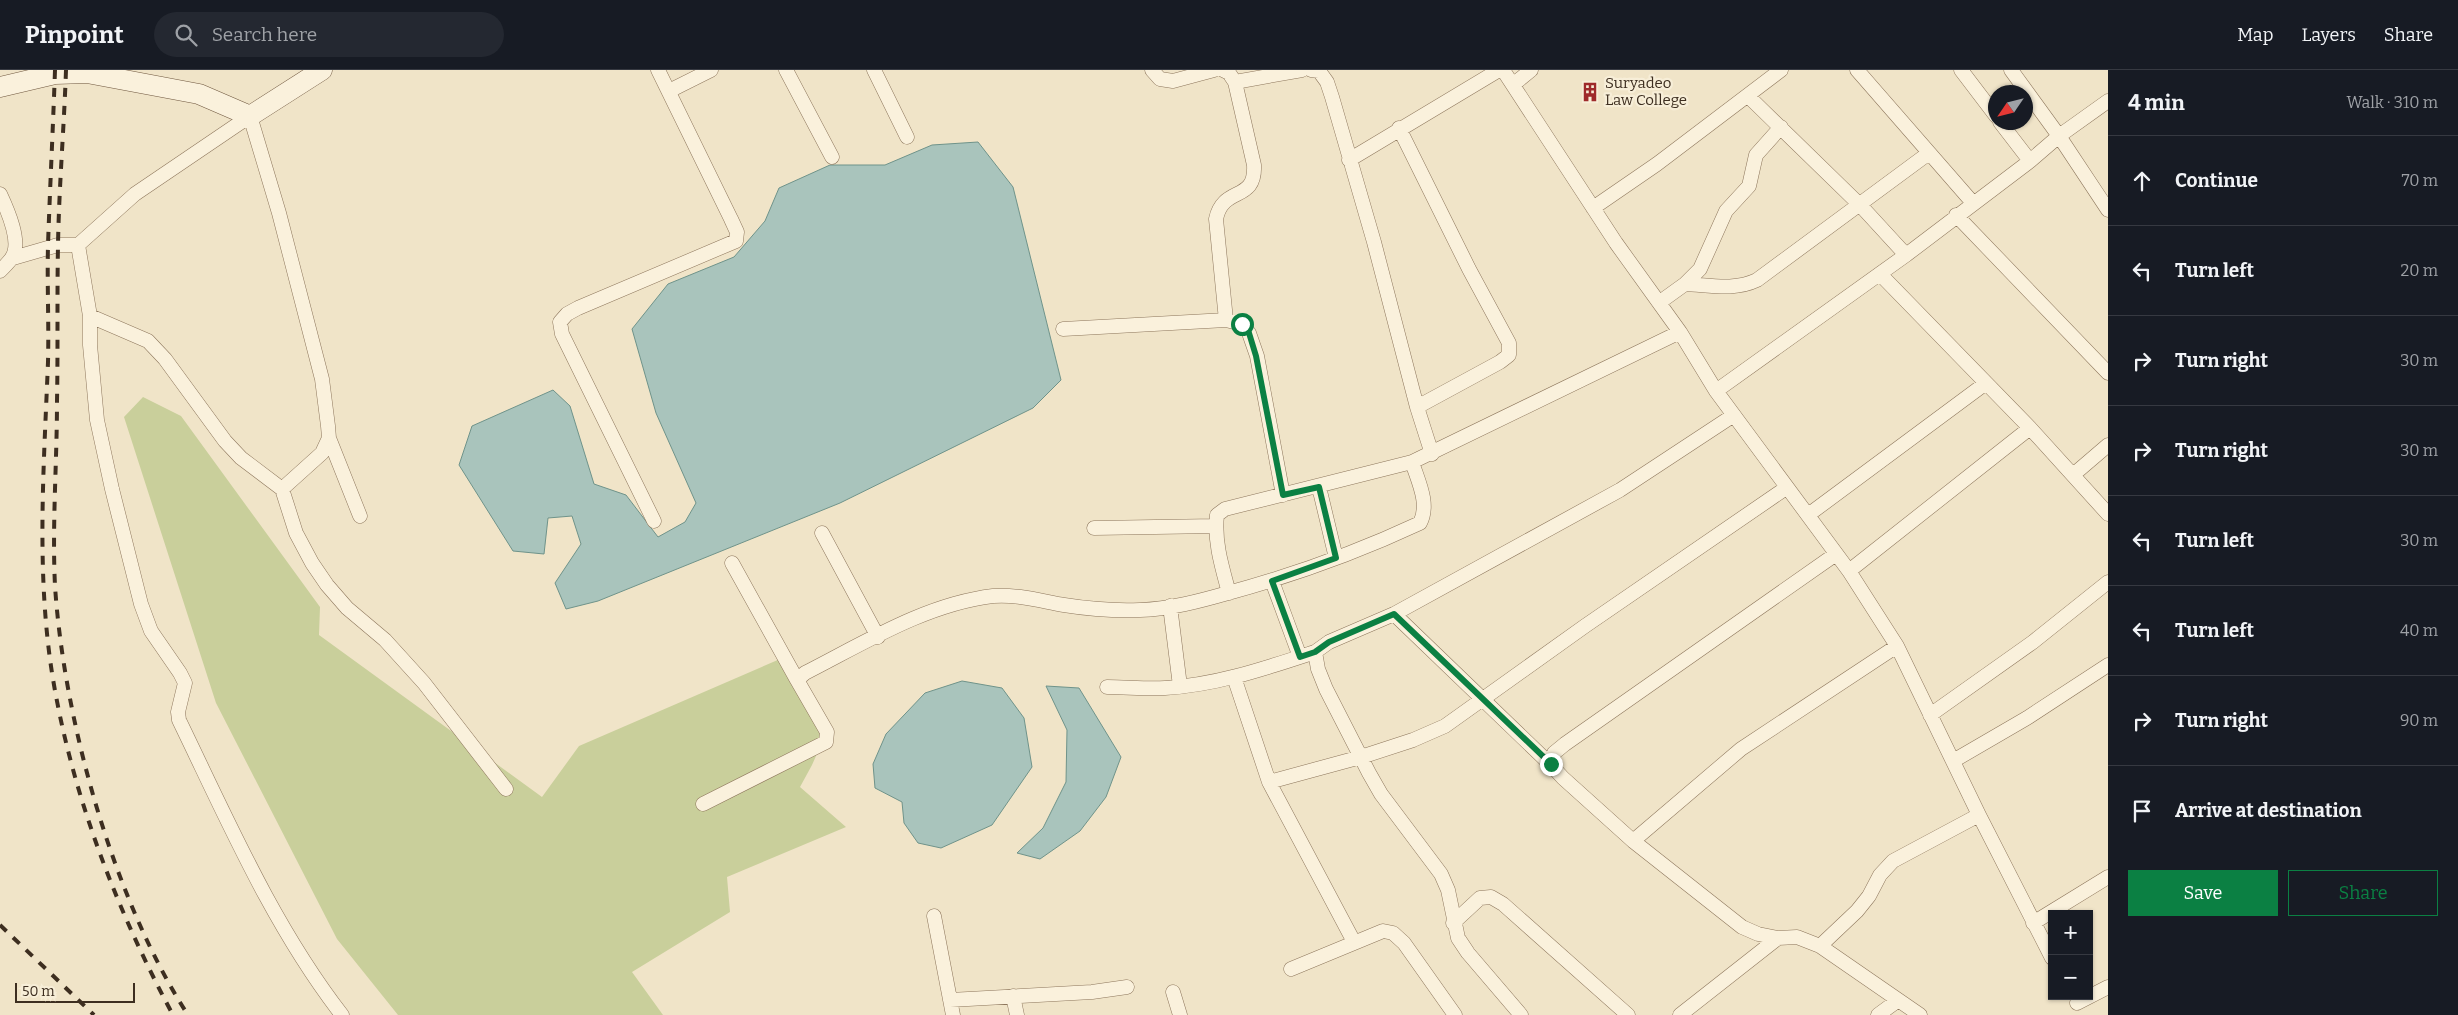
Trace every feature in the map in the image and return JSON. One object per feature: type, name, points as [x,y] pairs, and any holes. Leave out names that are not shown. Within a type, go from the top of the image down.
[{"type":"street","points":[[0,271],[13,258],[58,245],[78,245],[135,194],[322,70]]},
{"type":"street","points":[[654,521],[562,334],[560,322],[567,314],[578,308],[736,242],[737,232],[658,70]]},
{"type":"street","points":[[669,90],[710,70]]},
{"type":"street","points":[[786,70],[832,157]]},
{"type":"street","points":[[874,70],[907,137]]},
{"type":"street","points":[[1152,70],[1160,79],[1173,81],[1214,70]]},
{"type":"street","points":[[1223,70],[1229,73],[1235,82],[1254,165],[1255,179],[1250,187],[1224,202],[1218,210],[1216,219],[1226,320]]},
{"type":"street","points":[[1235,82],[1302,70]]},
{"type":"street","points":[[1311,70],[1319,71],[1327,82],[1374,242],[1417,407],[1432,454]]},
{"type":"street","points":[[1349,160],[1399,128],[1498,70]]},
{"type":"street","points":[[1503,70],[1514,84],[1616,243],[1680,332],[1716,391],[1786,488],[1850,571],[1897,646],[1978,815],[2032,923],[2050,955]]},
{"type":"street","points":[[1514,84],[1531,70]]},
{"type":"street","points":[[1593,208],[1782,70]]},
{"type":"street","points":[[1857,70],[1973,203]]},
{"type":"street","points":[[1961,70],[1988,105]]},
{"type":"street","points":[[2011,70],[2059,136],[2108,210]]},
{"type":"street","points":[[0,88],[55,74],[87,73],[199,94],[250,116]]},
{"type":"street","points":[[1748,96],[1861,206],[1906,255]]},
{"type":"street","points":[[1716,391],[1906,255],[2030,161],[2059,136],[2108,101]]},
{"type":"street","points":[[250,116],[279,213],[322,379],[329,438],[360,516]]},
{"type":"street","points":[[1660,302],[1685,284],[1700,270],[1726,211],[1749,186],[1756,155],[1781,127]]},
{"type":"street","points":[[1399,128],[1469,269],[1509,343],[1509,355],[1500,362],[1417,407]]},
{"type":"street","points":[[2006,130],[2030,161]]},
{"type":"street","points":[[1685,284],[1744,287],[1757,280],[1861,206],[1929,153]]},
{"type":"street","points":[[0,194],[11,220],[15,241],[13,258]]},
{"type":"street","points":[[1956,216],[2108,373]]},
{"type":"street","points":[[78,245],[90,316],[90,345],[97,420],[112,488],[148,622],[161,648],[180,673],[185,684],[178,712],[178,720],[285,932],[315,981],[342,1015]]},
{"type":"street","points":[[1880,274],[2030,428],[2108,514]]},
{"type":"street","points":[[90,316],[148,341],[165,359],[225,441],[242,458],[282,489],[296,533],[312,563],[327,585],[347,608],[386,640],[424,683],[506,789]]},
{"type":"street","points":[[1063,329],[1226,320],[1242,324],[1249,333],[1254,348],[1283,495]]},
{"type":"street","points":[[1229,593],[1218,552],[1216,526],[1217,515],[1225,509],[1319,487],[1412,462],[1432,454],[1680,332]]},
{"type":"street","points":[[1808,515],[1986,383]]},
{"type":"street","points":[[1107,687],[1165,688],[1234,678],[1315,652],[1329,642],[1394,614],[1620,490],[1734,415]]},
{"type":"street","points":[[1850,571],[2030,428]]},
{"type":"street","points":[[282,489],[322,453],[329,438]]},
{"type":"street","points":[[2073,475],[2108,445]]},
{"type":"street","points":[[797,680],[805,673],[933,611],[994,596],[1025,597],[1109,610],[1141,610],[1197,602],[1272,581],[1336,558],[1420,523],[1425,513],[1423,498],[1412,462]]},
{"type":"street","points":[[1319,487],[1336,558]]},
{"type":"street","points":[[1270,782],[1361,757],[1432,733],[1483,700],[1585,626],[1786,488]]},
{"type":"street","points":[[1094,528],[1216,526]]},
{"type":"street","points":[[822,533],[878,636]]},
{"type":"street","points":[[1551,764],[1554,753],[1565,744],[1836,554]]},
{"type":"street","points":[[703,804],[826,742],[827,732],[732,563]]},
{"type":"street","points":[[1272,581],[1300,657]]},
{"type":"street","points":[[1930,714],[2033,642],[2108,582]]},
{"type":"street","points":[[1170,606],[1180,686]]},
{"type":"street","points":[[1394,614],[1551,764],[1563,778],[1633,841],[1742,927],[1758,934],[1778,938],[1797,937],[1820,946],[1897,1001],[1920,1015]]},
{"type":"street","points":[[1633,841],[1741,749],[1897,646]]},
{"type":"street","points":[[1315,652],[1318,669],[1326,689],[1381,794],[1441,874],[1448,890],[1453,923],[1458,938],[1468,953],[1521,1015]]},
{"type":"street","points":[[1953,761],[2027,718],[2107,667]]},
{"type":"street","points":[[1234,678],[1270,782],[1354,942]]},
{"type":"street","points":[[1820,946],[1857,912],[1869,896],[1880,875],[1893,861],[1978,815]]},
{"type":"street","points":[[2032,923],[2108,877]]},
{"type":"street","points":[[1453,923],[1480,898],[1491,897],[1503,904],[1628,1015]]},
{"type":"street","points":[[934,916],[953,1015]]},
{"type":"street","points":[[1291,969],[1383,930],[1393,933],[1404,942],[1455,1015]]},
{"type":"street","points":[[1680,1015],[1778,938]]},
{"type":"street","points":[[950,1000],[1092,992],[1127,987]]},
{"type":"street","points":[[2078,1005],[2108,987]]},
{"type":"street","points":[[1173,992],[1180,1015]]},
{"type":"street","points":[[1013,996],[1017,1015]]},
{"type":"street","points":[[1878,1015],[1897,1001]]},
{"type":"green space","points":[[143,397],[181,416],[320,607],[319,635],[542,797],[579,746],[780,659],[823,740],[800,787],[846,827],[727,877],[730,912],[632,972],[663,1015],[398,1015],[337,939],[216,703],[124,417]]},
{"type":"water","points":[[978,142],[1013,187],[1061,380],[1033,408],[840,503],[598,601],[566,609],[555,583],[581,544],[572,516],[548,518],[544,554],[513,551],[459,465],[472,426],[553,390],[570,406],[594,484],[626,495],[658,537],[685,522],[696,503],[656,413],[632,329],[668,284],[734,257],[765,221],[779,188],[830,165],[885,165],[932,145]]},
{"type":"water","points":[[962,681],[1002,688],[1024,718],[1032,767],[992,825],[941,848],[918,843],[904,823],[902,802],[875,788],[873,764],[886,734],[925,693]]},
{"type":"water","points":[[1046,686],[1079,688],[1121,757],[1106,797],[1080,831],[1040,859],[1017,853],[1043,828],[1066,782],[1067,730]]},
{"type":"railway","points":[[55,70],[48,245],[48,362],[42,518],[47,634],[60,718],[71,762],[98,849],[133,934],[173,1015]]},
{"type":"railway","points":[[66,70],[59,223],[54,540],[55,586],[60,639],[69,694],[82,751],[97,809],[116,865],[137,919],[161,969],[188,1015]]},
{"type":"railway","points":[[0,925],[94,1015]]},
{"type":"place","name":"Suryadeo Law College","points":[[1590,92]]},
{"type":"route","points":[[1242,324],[1249,333],[1256,356],[1283,495],[1319,487],[1336,558],[1272,581],[1300,657],[1315,652],[1329,642],[1394,614],[1551,764]]}]
